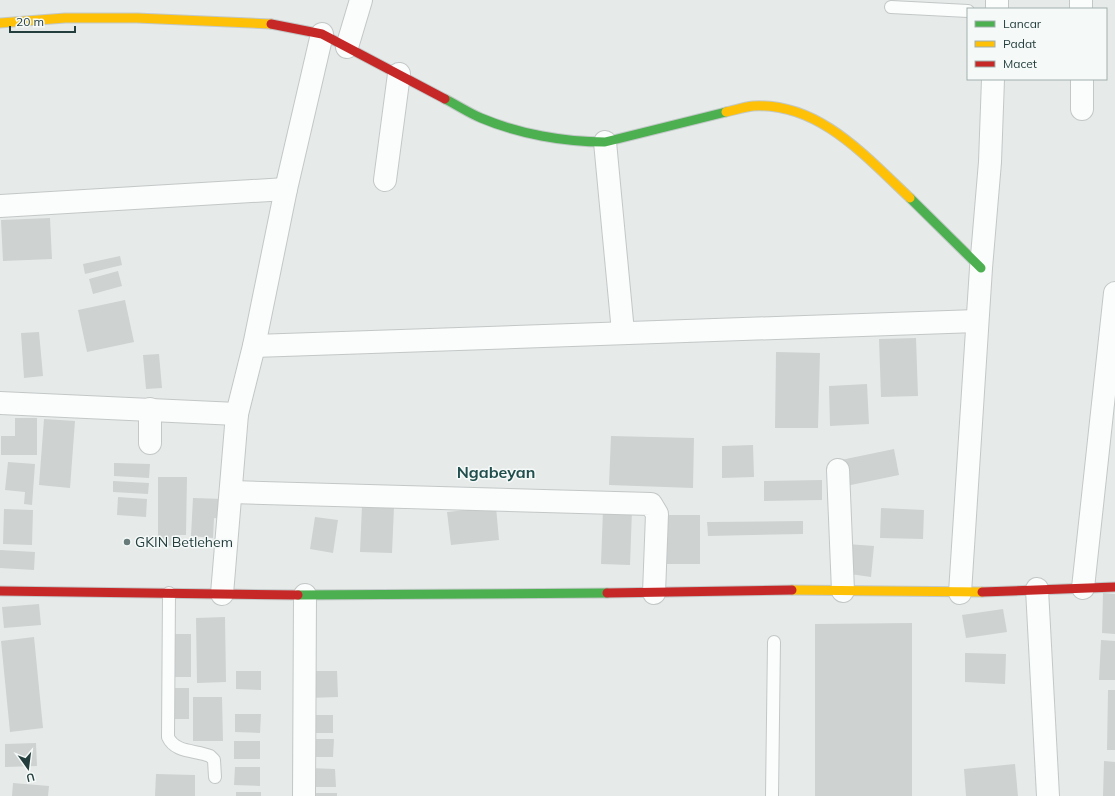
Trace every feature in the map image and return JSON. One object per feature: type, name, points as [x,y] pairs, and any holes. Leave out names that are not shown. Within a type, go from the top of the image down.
[{"type":"street","points":[[347,47],[361,0]]},
{"type":"street","points":[[0,23],[66,18],[137,18],[273,24],[322,34],[481,118],[528,133],[587,142],[605,142],[751,106],[772,105],[811,117],[832,129],[920,206],[980,268]]},
{"type":"street","points":[[222,594],[232,492],[237,414],[254,346],[286,189],[322,34]]},
{"type":"street","points":[[385,180],[399,74]]},
{"type":"street","points":[[960,593],[980,268],[990,162],[993,80]]},
{"type":"street","points":[[1082,80],[1082,109]]},
{"type":"street","points":[[605,142],[623,332]]},
{"type":"street","points":[[0,206],[286,189]]},
{"type":"street","points":[[1083,588],[1115,293]]},
{"type":"street","points":[[254,346],[623,332],[977,321]]},
{"type":"street","points":[[0,403],[237,414]]},
{"type":"street","points":[[150,409],[150,443]]},
{"type":"street","points":[[838,470],[843,591]]},
{"type":"street","points":[[232,492],[651,504],[657,514],[654,593]]},
{"type":"street","points":[[0,591],[305,595],[654,593],[787,590],[960,593],[1037,589],[1115,588]]},
{"type":"street","points":[[1037,589],[1048,796]]},
{"type":"street","points":[[304,796],[305,595]]},
{"type":"lane","points":[[892,7],[967,11]]},
{"type":"lane","points":[[169,593],[168,737],[171,744],[177,748],[210,756],[214,760],[215,777]]},
{"type":"lane","points":[[772,796],[774,642]]},
{"type":"building","points":[[50,218],[52,259],[3,261],[1,220]]},
{"type":"building","points":[[120,256],[122,265],[85,274],[83,264]]},
{"type":"building","points":[[118,271],[122,286],[93,294],[89,279]]},
{"type":"building","points":[[125,300],[134,342],[87,352],[78,310]]},
{"type":"building","points":[[39,332],[43,376],[24,378],[21,333]]},
{"type":"building","points":[[916,338],[918,396],[881,397],[879,339]]},
{"type":"building","points":[[776,352],[820,353],[818,428],[775,428]]},
{"type":"building","points":[[159,354],[162,388],[146,389],[143,355]]},
{"type":"building","points":[[867,384],[869,424],[830,426],[829,386]]},
{"type":"building","points":[[15,418],[37,418],[37,455],[1,455],[1,436],[15,436]]},
{"type":"building","points":[[44,419],[75,421],[70,488],[39,485]]},
{"type":"building","points":[[611,436],[694,438],[693,488],[609,485]]},
{"type":"building","points":[[753,445],[754,477],[722,478],[722,446]]},
{"type":"building","points":[[894,449],[899,475],[846,486],[841,460]]},
{"type":"building","points":[[8,462],[35,464],[32,505],[24,504],[25,492],[5,490]]},
{"type":"building","points":[[114,463],[150,464],[149,478],[114,476]]},
{"type":"building","points":[[158,477],[187,477],[186,535],[175,535],[175,546],[158,545]]},
{"type":"building","points":[[822,480],[822,500],[764,501],[764,481]]},
{"type":"building","points":[[113,481],[149,483],[148,494],[113,492]]},
{"type":"building","points":[[118,497],[147,499],[146,517],[117,515]]},
{"type":"building","points":[[193,498],[224,499],[222,519],[214,518],[213,538],[191,536]]},
{"type":"building","points":[[362,506],[394,507],[392,553],[360,552]]},
{"type":"building","points":[[496,507],[499,540],[451,545],[447,512]]},
{"type":"building","points":[[881,508],[924,510],[923,539],[880,538]]},
{"type":"building","points":[[4,509],[33,510],[32,545],[3,544]]},
{"type":"building","points":[[603,510],[632,510],[630,565],[601,564]]},
{"type":"building","points":[[661,515],[700,515],[700,564],[661,564]]},
{"type":"building","points":[[315,517],[338,520],[333,553],[310,549]]},
{"type":"building","points":[[803,521],[803,534],[708,536],[707,522]]},
{"type":"building","points":[[847,544],[874,546],[871,577],[843,573]]},
{"type":"building","points":[[0,550],[35,552],[34,570],[0,568]]},
{"type":"building","points":[[1103,593],[1115,594],[1115,634],[1102,633]]},
{"type":"building","points":[[39,604],[41,625],[4,628],[2,607]]},
{"type":"building","points":[[1003,609],[1007,632],[966,638],[962,615]]},
{"type":"building","points":[[225,617],[226,682],[197,683],[196,618]]},
{"type":"building","points":[[912,623],[912,796],[815,796],[815,624]]},
{"type":"building","points":[[170,634],[191,634],[191,677],[169,677]]},
{"type":"building","points":[[34,637],[43,728],[10,732],[1,641]]},
{"type":"building","points":[[1101,640],[1115,641],[1115,680],[1099,680]]},
{"type":"building","points":[[965,653],[1006,654],[1005,684],[965,682]]},
{"type":"building","points":[[236,671],[261,671],[261,690],[236,689]]},
{"type":"building","points":[[308,671],[337,671],[338,697],[308,698]]},
{"type":"building","points":[[169,688],[189,688],[189,719],[169,719]]},
{"type":"building","points":[[1108,690],[1115,690],[1115,750],[1107,750]]},
{"type":"building","points":[[193,697],[222,697],[223,741],[193,741]]},
{"type":"building","points":[[235,714],[261,714],[260,733],[235,732]]},
{"type":"building","points":[[308,715],[333,715],[333,733],[308,733]]},
{"type":"building","points":[[309,739],[334,739],[333,757],[308,757]]},
{"type":"building","points":[[234,741],[260,741],[260,759],[234,759]]},
{"type":"building","points":[[36,743],[37,766],[5,767],[5,744]]},
{"type":"building","points":[[1104,761],[1115,762],[1115,796],[1103,796]]},
{"type":"building","points":[[1015,764],[1018,796],[966,796],[964,769]]},
{"type":"building","points":[[235,767],[260,767],[260,786],[234,785]]},
{"type":"building","points":[[310,768],[335,769],[336,787],[310,787]]},
{"type":"building","points":[[156,774],[195,775],[195,796],[155,796]]},
{"type":"building","points":[[13,783],[49,786],[48,796],[12,796]]},
{"type":"building","points":[[236,792],[261,792],[261,796],[236,796]]},
{"type":"building","points":[[311,793],[337,793],[337,796],[311,796]]},
{"type":"traffic: fast","points":[[445,99],[476,116],[526,133],[558,139],[589,142],[605,142],[726,112]]},
{"type":"traffic: fast","points":[[910,198],[981,268]]},
{"type":"traffic: fast","points":[[298,595],[607,593]]},
{"type":"traffic: slow","points":[[0,23],[65,18],[137,18],[271,24]]},
{"type":"traffic: slow","points":[[726,112],[753,106],[777,107],[799,113],[840,135],[910,198]]},
{"type":"traffic: slow","points":[[792,590],[982,592]]},
{"type":"traffic: jam","points":[[271,24],[322,34],[445,99]]},
{"type":"traffic: jam","points":[[982,592],[1115,587]]},
{"type":"traffic: jam","points":[[607,593],[792,590]]},
{"type":"traffic: jam","points":[[0,591],[298,595]]},
{"type":"place","name":"GKIN Betlehem","points":[[127,542]]},
{"type":"district","name":"Ngabeyan","points":[[496,472]]}]
